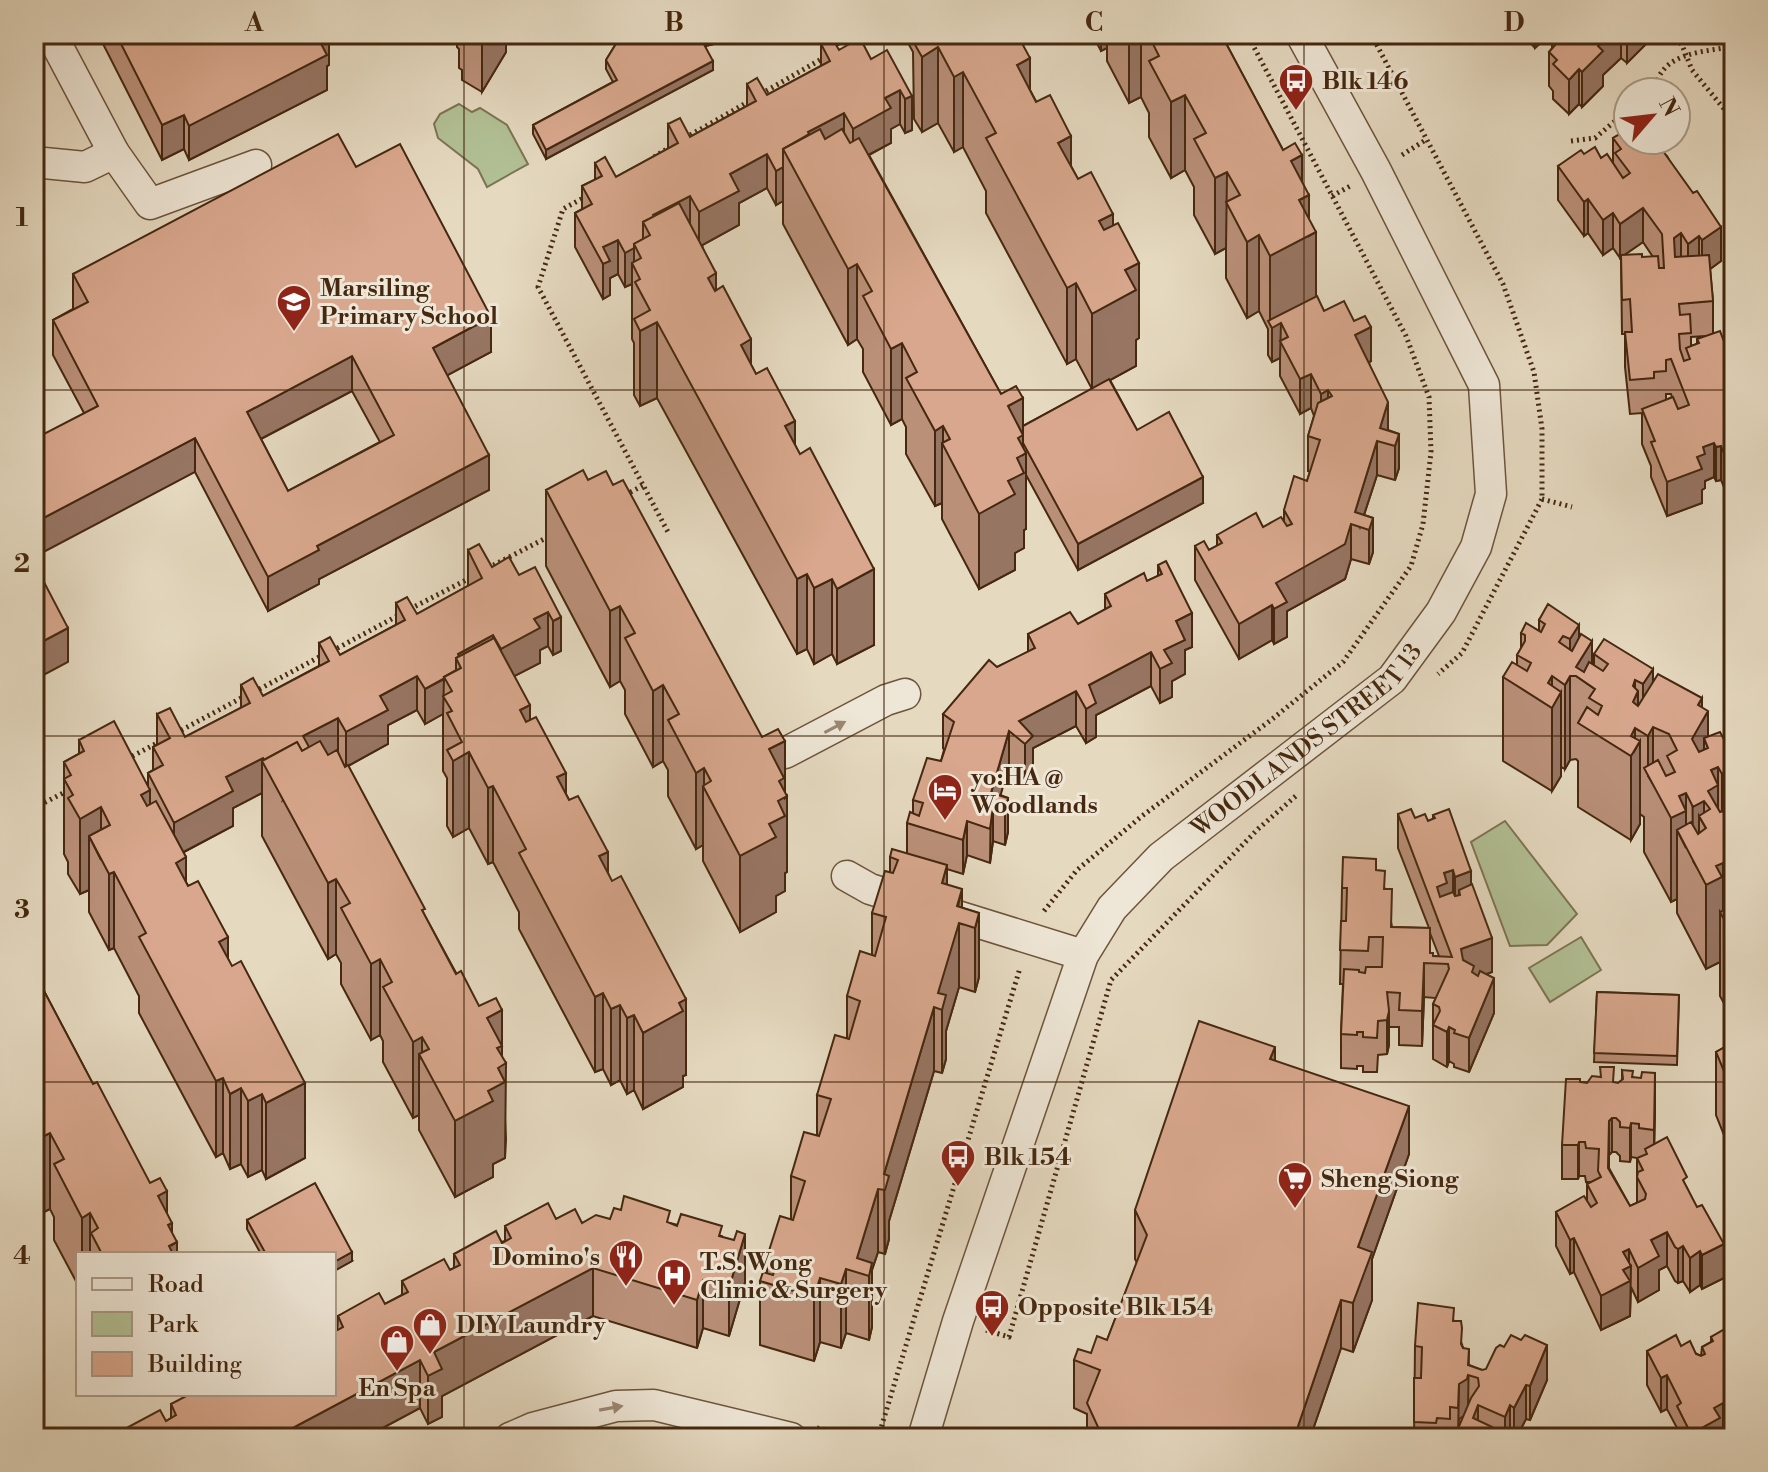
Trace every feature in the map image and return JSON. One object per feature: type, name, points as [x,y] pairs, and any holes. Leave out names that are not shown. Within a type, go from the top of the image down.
[{"type":"street","points":[[51,34],[114,153],[150,204],[256,165]]},
{"type":"street","name":"WOODLANDS STREET 13","points":[[923,1438],[958,1321],[1083,955],[1112,908],[1161,857],[1392,679],[1441,612],[1476,547],[1491,494],[1484,385],[1376,171],[1301,34]]},
{"type":"street","points":[[34,162],[85,167],[114,153]]},
{"type":"street","points":[[785,753],[886,700],[905,694]]},
{"type":"street","points":[[847,876],[870,889],[1083,955]]},
{"type":"street","points":[[510,1438],[533,1428],[616,1406],[654,1405],[791,1438]]},
{"type":"path","points":[[646,161],[839,49],[831,34]]},
{"type":"path","points":[[1247,34],[1332,196]]},
{"type":"path","points":[[1371,34],[1428,139]]},
{"type":"path","points":[[1672,34],[1682,45],[1692,70],[1734,121]]},
{"type":"path","points":[[1659,76],[1662,69],[1674,59],[1734,46]]},
{"type":"path","points":[[1571,141],[1595,138],[1612,124]]},
{"type":"path","points":[[1734,127],[1731,146],[1734,150]]},
{"type":"path","points":[[591,193],[563,209],[538,287],[669,534]]},
{"type":"path","points":[[621,497],[644,485]]},
{"type":"path","points":[[1542,499],[1572,507]]},
{"type":"path","points":[[487,569],[556,532]]},
{"type":"path","points":[[127,759],[473,576]]},
{"type":"path","points":[[34,808],[73,787]]},
{"type":"green space","points":[[459,104],[472,112],[480,108],[507,125],[528,164],[487,187],[478,169],[438,138],[434,124],[440,114]]},
{"type":"green space","points":[[1505,821],[1577,914],[1547,945],[1510,946],[1471,842]]},
{"type":"green space","points":[[1581,937],[1601,970],[1550,1002],[1529,968]]},
{"type":"building","points":[[116,34],[322,34],[317,36],[327,55],[189,126],[184,115],[162,125]]},
{"type":"building","points":[[622,34],[685,34],[700,37],[713,61],[546,150],[533,125],[617,80],[606,60]]},
{"type":"building","points":[[931,34],[1017,34],[1030,58],[1017,65],[1036,102],[1050,95],[1071,136],[1058,143],[1078,179],[1091,172],[1113,214],[1099,221],[1104,230],[1118,223],[1139,263],[1125,270],[1136,290],[1092,314],[1076,283],[1067,288],[986,138],[996,133],[963,72],[954,77],[938,47],[922,57],[914,43]]},
{"type":"building","points":[[1148,34],[1221,34],[1283,150],[1295,143],[1302,155],[1291,161],[1309,195],[1299,200],[1316,232],[1270,256],[1259,235],[1247,242],[1226,202],[1240,195],[1227,172],[1215,178],[1194,139],[1206,133],[1185,95],[1171,102],[1149,61],[1159,56]]},
{"type":"building","points":[[1556,34],[1610,34],[1598,46],[1603,51],[1569,80],[1553,64],[1557,60],[1549,52],[1557,43],[1552,38]]},
{"type":"building","points":[[832,38],[839,50],[860,38],[871,59],[887,50],[912,96],[905,99],[900,90],[885,98],[891,108],[853,129],[844,113],[808,132],[783,149],[783,167],[776,171],[767,154],[730,174],[739,191],[699,212],[690,196],[653,215],[643,222],[643,239],[634,244],[634,248],[625,253],[618,240],[603,247],[610,261],[603,264],[575,213],[592,204],[582,186],[602,176],[595,163],[605,157],[616,177],[678,143],[668,124],[680,118],[690,137],[756,101],[747,84],[757,78],[767,95],[830,61],[821,44]]},
{"type":"building","points":[[820,129],[825,139],[842,129],[850,143],[859,138],[1001,394],[1016,386],[1023,398],[1008,406],[1023,435],[1018,438],[1026,453],[1017,458],[1024,473],[1008,481],[1015,494],[979,514],[942,443],[950,439],[943,426],[935,431],[906,378],[917,372],[902,343],[891,349],[863,296],[872,291],[857,264],[848,269],[783,149]]},
{"type":"building","points":[[338,134],[356,167],[400,144],[491,317],[433,348],[489,455],[317,546],[319,550],[268,577],[195,438],[34,523],[34,439],[98,406],[53,320],[88,302],[73,274]],"holes":[[[352,356],[394,435],[288,491],[247,412]]]},
{"type":"building","points":[[1595,147],[1601,158],[1607,154],[1623,178],[1630,173],[1617,156],[1667,156],[1693,193],[1697,191],[1721,227],[1702,240],[1699,236],[1688,244],[1681,233],[1674,238],[1675,257],[1709,255],[1713,301],[1679,304],[1680,315],[1690,314],[1691,333],[1679,334],[1684,361],[1690,359],[1686,348],[1699,343],[1697,339],[1720,331],[1734,368],[1734,374],[1729,375],[1734,388],[1734,452],[1725,456],[1721,446],[1716,447],[1714,443],[1703,447],[1705,454],[1697,457],[1702,469],[1667,482],[1642,409],[1673,397],[1678,409],[1689,405],[1671,359],[1666,360],[1666,371],[1654,372],[1654,378],[1630,380],[1625,332],[1632,332],[1630,299],[1622,300],[1621,255],[1658,256],[1659,268],[1664,268],[1662,234],[1643,208],[1620,224],[1613,213],[1603,220],[1588,199],[1584,202],[1558,166],[1581,150],[1584,154]]},
{"type":"building","points":[[679,203],[716,273],[708,278],[715,291],[723,286],[751,339],[741,345],[756,374],[767,368],[795,421],[785,426],[800,454],[810,448],[874,569],[837,589],[832,579],[814,588],[807,574],[797,579],[657,322],[640,331],[634,319],[650,310],[635,282],[640,279],[632,263],[641,258],[634,244],[650,235],[643,222]]},
{"type":"building","points":[[1317,296],[1324,311],[1344,301],[1354,321],[1365,316],[1371,327],[1355,335],[1388,402],[1380,428],[1399,434],[1395,446],[1377,441],[1355,512],[1373,518],[1369,530],[1351,524],[1345,544],[1276,583],[1287,602],[1274,609],[1272,605],[1239,624],[1195,546],[1204,541],[1209,550],[1222,543],[1217,535],[1256,513],[1263,527],[1281,517],[1287,526],[1292,524],[1284,510],[1294,476],[1307,481],[1320,440],[1308,436],[1318,403],[1332,396],[1328,390],[1321,394],[1311,374],[1300,379],[1280,341],[1288,337],[1281,323],[1272,328],[1268,321]]},
{"type":"building","points":[[1109,379],[1137,430],[1169,412],[1203,477],[1078,544],[1023,443],[1023,426]]},
{"type":"building","points":[[583,470],[588,480],[606,471],[613,485],[623,480],[762,737],[778,729],[785,741],[769,749],[784,778],[779,781],[787,796],[778,801],[785,816],[769,824],[776,837],[740,856],[703,786],[711,781],[704,768],[696,773],[668,720],[679,714],[663,685],[653,691],[625,638],[635,633],[620,606],[610,611],[546,490]]},
{"type":"building","points":[[479,544],[492,567],[509,557],[519,575],[535,567],[561,617],[553,621],[548,612],[534,619],[540,628],[501,649],[493,635],[458,654],[456,670],[425,689],[417,676],[380,696],[388,710],[346,732],[338,718],[303,736],[309,747],[302,751],[297,742],[226,777],[233,791],[174,823],[148,773],[163,765],[153,747],[170,738],[157,714],[170,708],[185,737],[250,703],[241,685],[253,678],[263,696],[329,661],[319,643],[330,637],[340,655],[405,620],[396,603],[407,597],[417,614],[482,578],[468,550]]},
{"type":"building","points":[[1166,561],[1192,613],[1176,621],[1185,640],[1164,650],[1172,663],[1160,669],[1151,652],[1089,685],[1096,703],[1086,709],[1076,691],[1019,721],[1033,736],[1025,744],[1009,731],[991,793],[1008,798],[1005,810],[993,807],[990,829],[967,821],[963,840],[907,823],[910,812],[919,816],[923,803],[913,800],[927,758],[941,761],[954,722],[943,714],[989,660],[997,667],[1035,648],[1028,634],[1070,612],[1078,624],[1111,606],[1105,594],[1144,573],[1147,581],[1162,574],[1158,565]]},
{"type":"building","points":[[34,563],[68,628],[34,646]]},
{"type":"building","points":[[1548,604],[1579,625],[1570,639],[1563,636],[1559,642],[1572,651],[1581,634],[1592,641],[1576,667],[1584,672],[1589,662],[1603,671],[1608,664],[1594,654],[1604,639],[1653,669],[1643,684],[1635,680],[1633,686],[1638,691],[1633,702],[1638,706],[1658,674],[1702,698],[1698,705],[1708,711],[1692,739],[1699,752],[1708,748],[1704,738],[1720,732],[1734,758],[1734,768],[1722,774],[1718,767],[1711,770],[1718,785],[1708,791],[1720,812],[1723,811],[1725,815],[1732,812],[1734,815],[1734,874],[1731,876],[1723,863],[1716,866],[1722,877],[1706,885],[1677,830],[1691,822],[1698,834],[1706,828],[1699,816],[1710,809],[1704,801],[1693,807],[1686,793],[1679,796],[1686,811],[1671,818],[1644,768],[1658,760],[1666,776],[1675,772],[1667,756],[1677,750],[1669,734],[1653,727],[1648,736],[1635,728],[1631,736],[1640,741],[1631,756],[1578,723],[1587,707],[1598,715],[1602,706],[1589,698],[1595,689],[1576,676],[1570,676],[1565,685],[1552,676],[1548,683],[1561,692],[1552,708],[1503,677],[1512,662],[1527,671],[1531,663],[1517,655],[1525,641],[1525,635],[1521,633],[1526,623],[1541,632],[1545,624],[1539,620]]},
{"type":"building","points":[[494,638],[530,705],[520,710],[526,722],[536,717],[566,773],[557,777],[569,800],[578,796],[608,852],[599,856],[612,881],[621,876],[686,999],[679,1003],[683,1011],[643,1033],[634,1015],[627,1018],[620,1005],[611,1009],[603,993],[595,997],[519,853],[526,849],[493,786],[488,788],[469,752],[453,761],[447,750],[462,742],[447,713],[452,711],[443,696],[452,691],[444,677],[461,668],[456,658]]},
{"type":"building","points":[[114,721],[150,790],[141,795],[147,806],[156,801],[186,857],[176,863],[188,886],[198,881],[228,937],[219,942],[232,966],[241,961],[305,1083],[266,1103],[262,1094],[248,1101],[241,1088],[230,1094],[223,1078],[216,1081],[139,937],[146,933],[114,872],[109,874],[89,836],[110,825],[101,807],[80,819],[68,798],[73,795],[64,779],[71,775],[64,762],[84,751],[79,740]]},
{"type":"building","points":[[320,741],[328,755],[337,750],[345,767],[348,765],[456,974],[461,971],[479,1006],[496,998],[502,1010],[487,1018],[502,1046],[497,1048],[506,1063],[498,1068],[505,1082],[488,1091],[493,1101],[455,1121],[419,1054],[429,1049],[422,1037],[413,1042],[383,987],[392,982],[380,959],[371,964],[341,908],[350,903],[336,879],[328,883],[262,761],[297,742],[302,751]]},
{"type":"building","points":[[1411,809],[1415,818],[1425,814],[1428,821],[1435,818],[1433,815],[1449,809],[1471,871],[1455,877],[1453,870],[1444,873],[1447,883],[1437,887],[1440,897],[1453,892],[1455,896],[1460,895],[1459,890],[1472,884],[1492,938],[1461,949],[1463,960],[1474,966],[1472,972],[1478,976],[1480,971],[1494,978],[1469,1038],[1454,1033],[1455,1030],[1449,1027],[1447,1032],[1433,1025],[1440,1011],[1433,1004],[1449,969],[1448,964],[1424,963],[1422,1011],[1399,1010],[1400,993],[1387,992],[1389,1011],[1387,1020],[1378,1021],[1377,1038],[1363,1037],[1363,1032],[1357,1032],[1357,1035],[1341,1034],[1344,969],[1365,973],[1366,967],[1382,967],[1383,937],[1369,937],[1368,951],[1340,950],[1341,921],[1346,921],[1347,888],[1342,888],[1343,857],[1376,859],[1376,870],[1385,871],[1384,889],[1392,889],[1391,927],[1430,928],[1430,953],[1433,956],[1452,957],[1398,814]]},
{"type":"building","points":[[892,849],[947,865],[942,883],[962,889],[957,906],[979,913],[975,928],[959,923],[938,993],[946,995],[942,1010],[934,1007],[884,1174],[889,1176],[885,1190],[878,1189],[857,1258],[872,1263],[869,1276],[846,1269],[841,1284],[820,1278],[814,1297],[760,1281],[763,1272],[773,1275],[778,1260],[767,1257],[780,1216],[793,1220],[805,1181],[791,1176],[804,1132],[819,1136],[831,1099],[817,1095],[835,1035],[849,1039],[860,1001],[847,996],[860,951],[875,956],[886,917],[872,913],[885,871],[893,873],[898,860],[890,857]]},
{"type":"building","points":[[1734,905],[1734,938],[1720,912]]},
{"type":"building","points":[[34,972],[150,1183],[160,1178],[167,1191],[158,1196],[172,1223],[168,1225],[177,1242],[169,1246],[172,1252],[101,1252],[91,1233],[98,1228],[90,1213],[82,1218],[54,1164],[64,1159],[50,1133],[40,1138],[34,1126]]},
{"type":"building","points":[[1597,992],[1679,995],[1677,1056],[1594,1053]]},
{"type":"building","points":[[1199,1021],[1275,1047],[1270,1059],[1409,1106],[1358,1247],[1372,1252],[1353,1303],[1341,1300],[1294,1438],[1103,1438],[1087,1403],[1100,1370],[1074,1360],[1078,1349],[1091,1353],[1097,1336],[1107,1340],[1147,1235],[1135,1210]]},
{"type":"building","points":[[1734,1042],[1734,1091],[1716,1052]]},
{"type":"building","points":[[1600,1067],[1614,1067],[1613,1082],[1618,1083],[1623,1079],[1622,1070],[1633,1071],[1632,1077],[1641,1078],[1642,1072],[1655,1073],[1654,1130],[1639,1128],[1639,1124],[1631,1123],[1630,1128],[1620,1127],[1616,1118],[1609,1121],[1608,1168],[1630,1206],[1645,1199],[1646,1194],[1637,1177],[1638,1172],[1643,1170],[1637,1158],[1647,1154],[1645,1149],[1667,1137],[1687,1177],[1683,1180],[1697,1207],[1702,1205],[1724,1244],[1702,1255],[1700,1251],[1690,1258],[1683,1246],[1675,1247],[1667,1232],[1651,1240],[1659,1256],[1638,1268],[1629,1249],[1623,1252],[1631,1266],[1623,1270],[1630,1281],[1601,1296],[1574,1238],[1570,1240],[1556,1212],[1584,1196],[1591,1207],[1597,1203],[1587,1184],[1601,1177],[1598,1171],[1599,1149],[1586,1148],[1585,1142],[1562,1145],[1566,1079],[1580,1079],[1580,1082],[1587,1083],[1592,1076],[1601,1077]]},
{"type":"building","points":[[315,1183],[352,1252],[336,1261],[336,1252],[265,1252],[247,1220]]},
{"type":"building","points":[[624,1196],[670,1211],[667,1222],[677,1226],[681,1214],[722,1226],[719,1236],[734,1240],[737,1231],[745,1234],[729,1288],[703,1280],[697,1300],[593,1268],[434,1352],[442,1369],[428,1376],[420,1360],[274,1438],[125,1438],[121,1431],[160,1410],[166,1421],[176,1415],[171,1404],[186,1396],[336,1396],[336,1331],[343,1327],[338,1316],[379,1293],[385,1304],[408,1292],[402,1281],[444,1259],[450,1270],[460,1265],[454,1254],[496,1231],[502,1243],[511,1238],[505,1226],[548,1203],[556,1219],[575,1209],[582,1223],[596,1215],[610,1219],[614,1208],[621,1210]]},
{"type":"building","points":[[1418,1303],[1454,1308],[1453,1321],[1461,1321],[1461,1344],[1469,1349],[1468,1365],[1482,1370],[1486,1369],[1496,1348],[1500,1345],[1504,1347],[1511,1335],[1521,1340],[1525,1335],[1547,1345],[1530,1386],[1526,1385],[1514,1408],[1510,1405],[1505,1417],[1478,1405],[1473,1418],[1509,1435],[1508,1438],[1454,1438],[1479,1386],[1478,1378],[1468,1375],[1459,1384],[1458,1408],[1450,1407],[1450,1419],[1437,1418],[1436,1423],[1414,1422],[1414,1378],[1421,1378],[1422,1347],[1415,1346]]},
{"type":"building","points":[[1730,1326],[1734,1334],[1734,1424],[1723,1403],[1714,1408],[1720,1418],[1691,1434],[1677,1406],[1681,1403],[1667,1375],[1661,1378],[1647,1351],[1676,1335],[1681,1346],[1690,1341],[1696,1354],[1701,1356],[1705,1354],[1702,1347],[1713,1341],[1711,1337]]},
{"type":"building","points":[[34,1403],[42,1419],[34,1423]]},
{"type":"building","points":[[34,1423],[42,1438],[34,1438]]},
{"type":"place","name":"Blk 146","points":[[1296,112]]},
{"type":"place","name":"Marsiling Primary School","points":[[294,333]]},
{"type":"place","name":"yo:HA @ Woodlands","points":[[945,822]]},
{"type":"place","name":"Blk 154","points":[[958,1188]]},
{"type":"place","name":"Sheng Siong","points":[[1295,1210]]},
{"type":"place","name":"Domino's","points":[[626,1288]]},
{"type":"place","name":"T.S. Wong Clinic & Surgery","points":[[674,1307]]},
{"type":"place","name":"Opposite Blk 154","points":[[992,1338]]},
{"type":"place","name":"DIY Laundry","points":[[430,1356]]},
{"type":"place","name":"En Spa","points":[[397,1373]]}]
